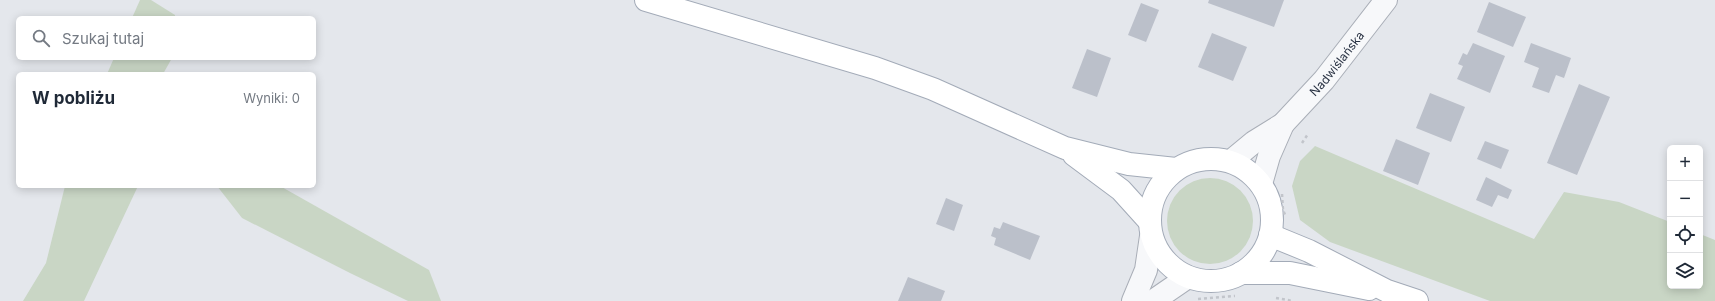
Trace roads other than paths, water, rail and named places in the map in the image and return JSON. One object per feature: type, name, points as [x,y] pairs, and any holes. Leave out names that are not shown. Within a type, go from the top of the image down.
[{"type":"main road","points":[[646,0],[875,68],[934,89],[1065,148],[1129,164],[1176,169]]},
{"type":"main road","points":[[1065,148],[1121,190],[1150,228],[1159,253],[1172,267],[1188,277],[1206,281],[1224,280],[1241,273],[1260,257],[1270,235],[1272,218],[1269,200],[1261,184],[1247,170],[1231,161],[1212,158],[1193,160],[1176,169],[1162,182],[1155,193],[1151,205],[1150,228]]},
{"type":"main road","points":[[1270,235],[1309,251],[1386,291],[1417,301]]},
{"type":"main road","points":[[1241,273],[1290,273],[1351,286],[1386,291]]},
{"type":"street","name":"Nadwiślańska","points":[[1231,161],[1254,142],[1283,124],[1324,80],[1386,0]]},
{"type":"street","name":"Nadwiślańska","points":[[1261,184],[1283,124]]},
{"type":"street","points":[[1133,301],[1146,270],[1150,228]]},
{"type":"street","points":[[1153,301],[1188,277]]}]
